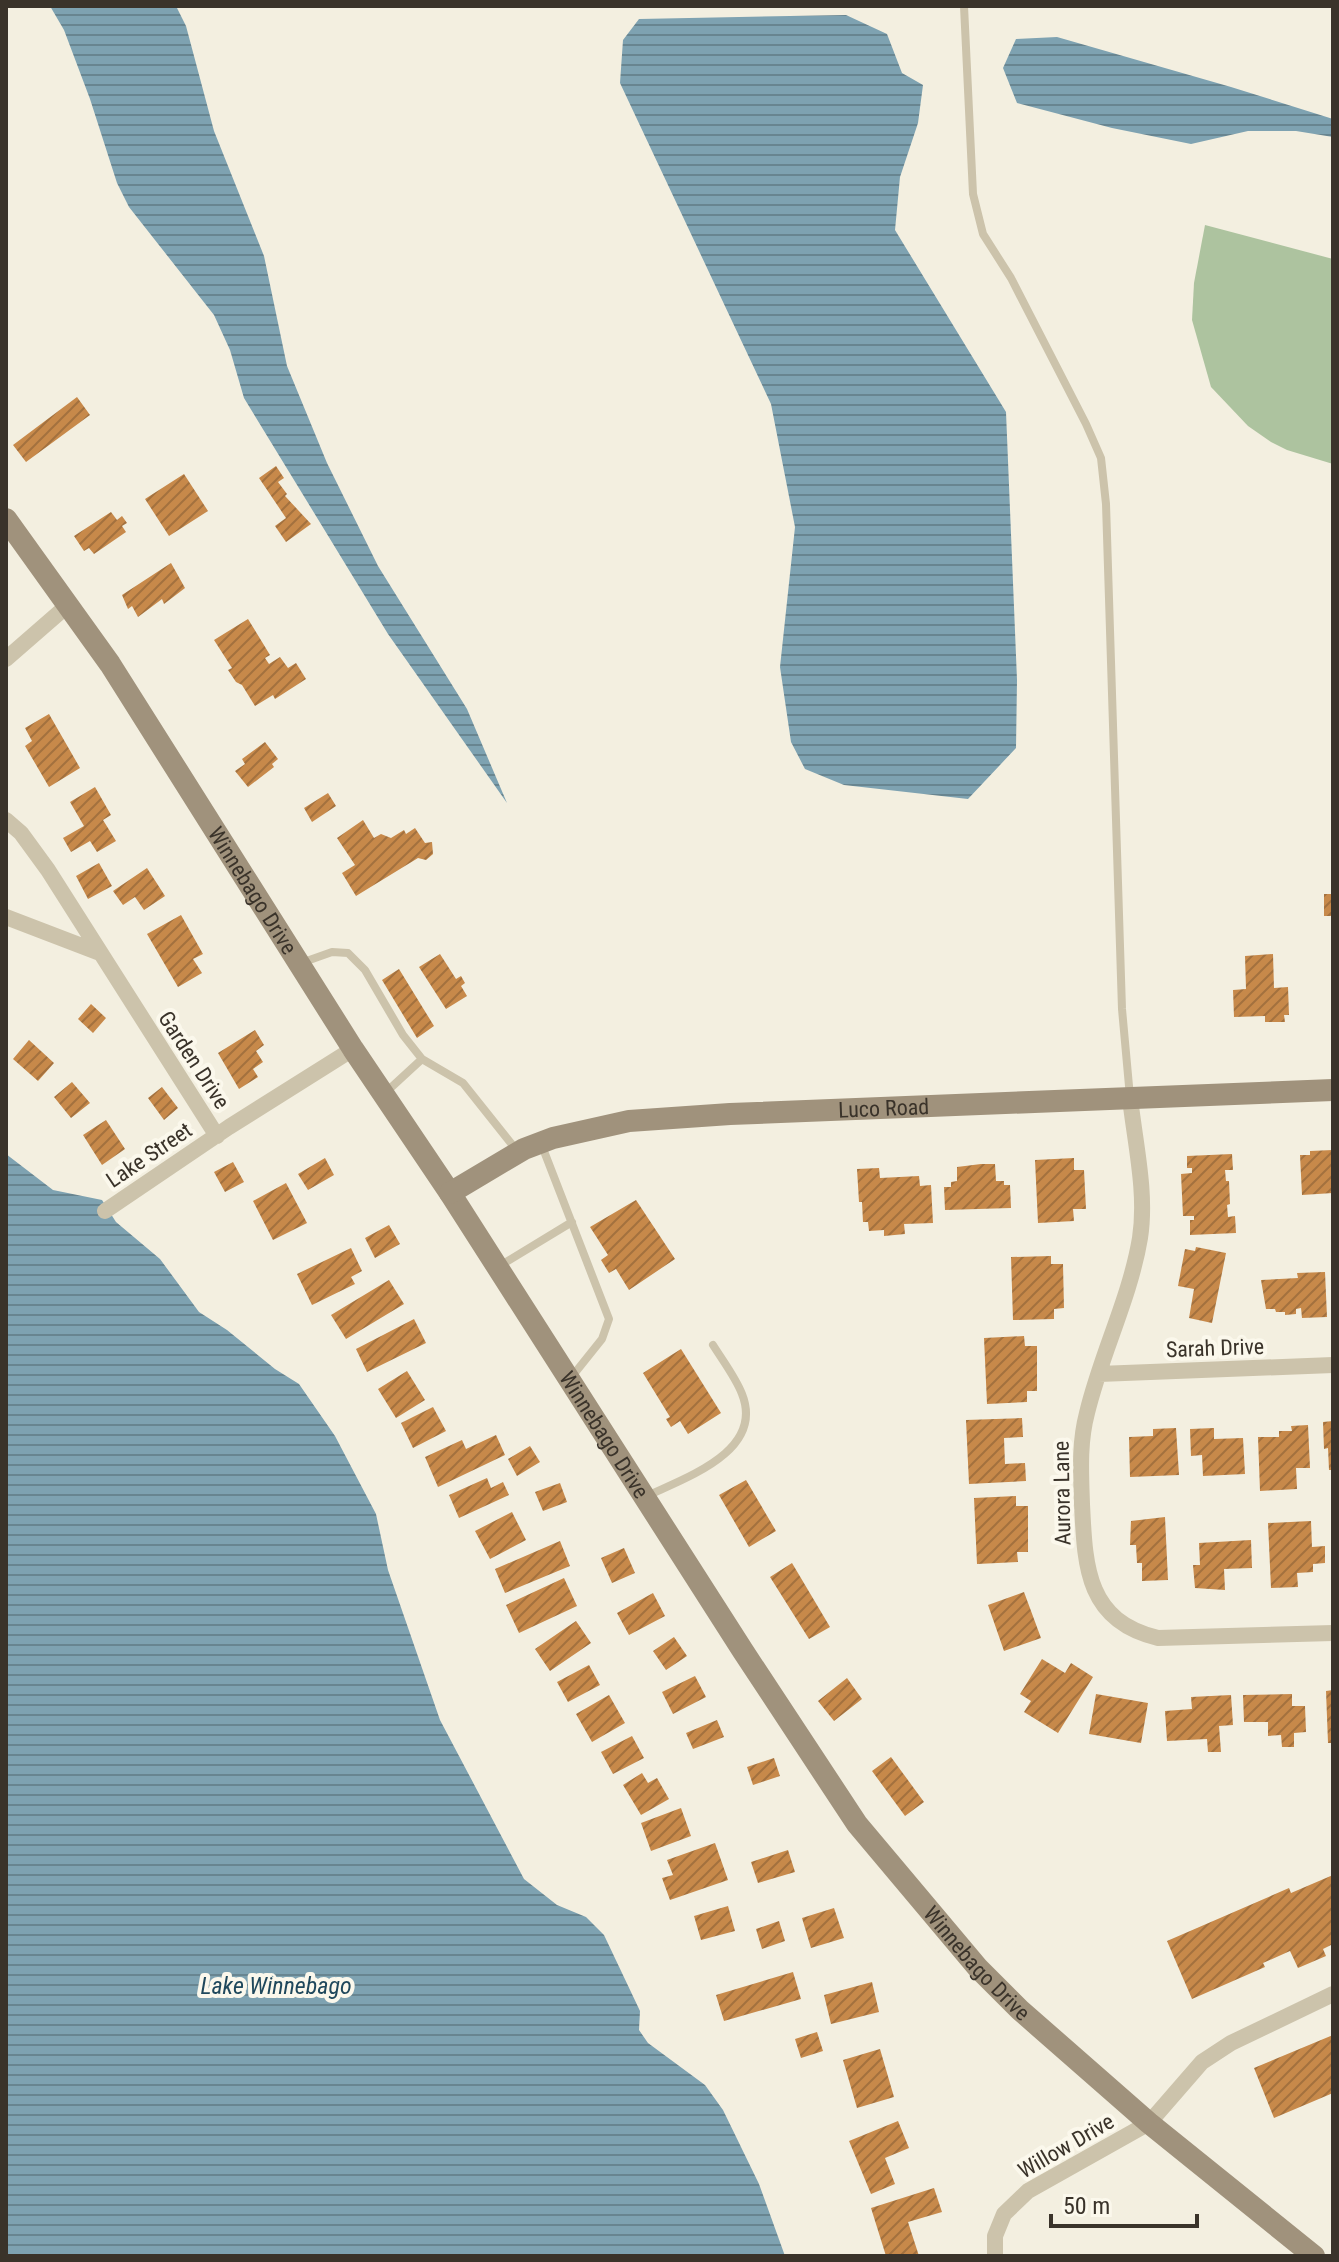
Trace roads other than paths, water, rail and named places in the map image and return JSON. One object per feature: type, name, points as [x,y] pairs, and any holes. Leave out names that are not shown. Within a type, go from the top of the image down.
[{"type":"main road","name":"Winnebago Drive","points":[[6,519],[110,664],[298,964],[450,1193],[821,1773],[857,1824],[978,1968],[1020,2010],[1149,2123],[1314,2256]]},
{"type":"main road","name":"Luco Road","points":[[450,1193],[518,1153],[604,1125],[677,1117],[1333,1090]]},
{"type":"street","points":[[6,659],[68,605]]},
{"type":"street","name":"Garden Drive","points":[[6,820],[21,833],[48,870],[217,1136],[353,1049]]},
{"type":"street","points":[[6,917],[100,953]]},
{"type":"street","name":"Aurora Lane","points":[[1130,1098],[1142,1208],[1141,1227],[1134,1264],[1087,1410],[1081,1447],[1085,1558],[1093,1589],[1110,1612],[1124,1624],[1140,1633],[1168,1639],[1333,1633]]},
{"type":"street","name":"Lake Street","points":[[105,1211],[217,1136]]},
{"type":"street","name":"Sarah Drive","points":[[1099,1374],[1333,1365]]},
{"type":"street","name":"Willow Drive","points":[[995,2256],[995,2236],[1004,2214],[1028,2191],[1149,2123],[1202,2062],[1231,2043],[1333,1994]]},
{"type":"lane","points":[[964,6],[973,194],[983,234],[1018,291],[1101,458],[1106,504],[1122,1009],[1130,1098]]},
{"type":"lane","points":[[298,964],[332,952],[348,953],[365,970],[403,1035],[422,1059],[463,1083],[518,1153]]},
{"type":"lane","points":[[384,1095],[422,1059]]},
{"type":"lane","points":[[541,1143],[609,1319],[602,1339],[569,1379]]},
{"type":"lane","points":[[497,1267],[572,1222]]},
{"type":"lane","points":[[645,1497],[725,1455],[740,1438],[747,1418],[743,1395],[713,1345]]},
{"type":"water","points":[[50,6],[176,6],[186,26],[214,131],[264,256],[287,366],[327,463],[378,566],[467,709],[507,803],[388,634],[244,398],[230,350],[214,315],[129,207],[117,183],[64,30]]},
{"type":"water","points":[[846,15],[887,34],[902,73],[923,85],[918,123],[900,177],[895,230],[1006,412],[1017,680],[1016,748],[968,799],[844,785],[805,769],[791,742],[780,667],[795,527],[771,404],[620,83],[623,40],[639,19]]},
{"type":"water","points":[[1057,37],[1333,119],[1333,137],[1296,131],[1248,131],[1191,144],[1112,128],[1017,103],[1003,68],[1016,39]]},
{"type":"water","name":"Lake Winnebago","points":[[6,1154],[53,1190],[102,1200],[116,1222],[160,1259],[199,1312],[299,1384],[335,1436],[376,1514],[388,1570],[440,1720],[524,1879],[557,1905],[586,1917],[604,1935],[640,2011],[639,2030],[648,2043],[705,2085],[723,2110],[759,2184],[785,2256],[6,2256]]}]
